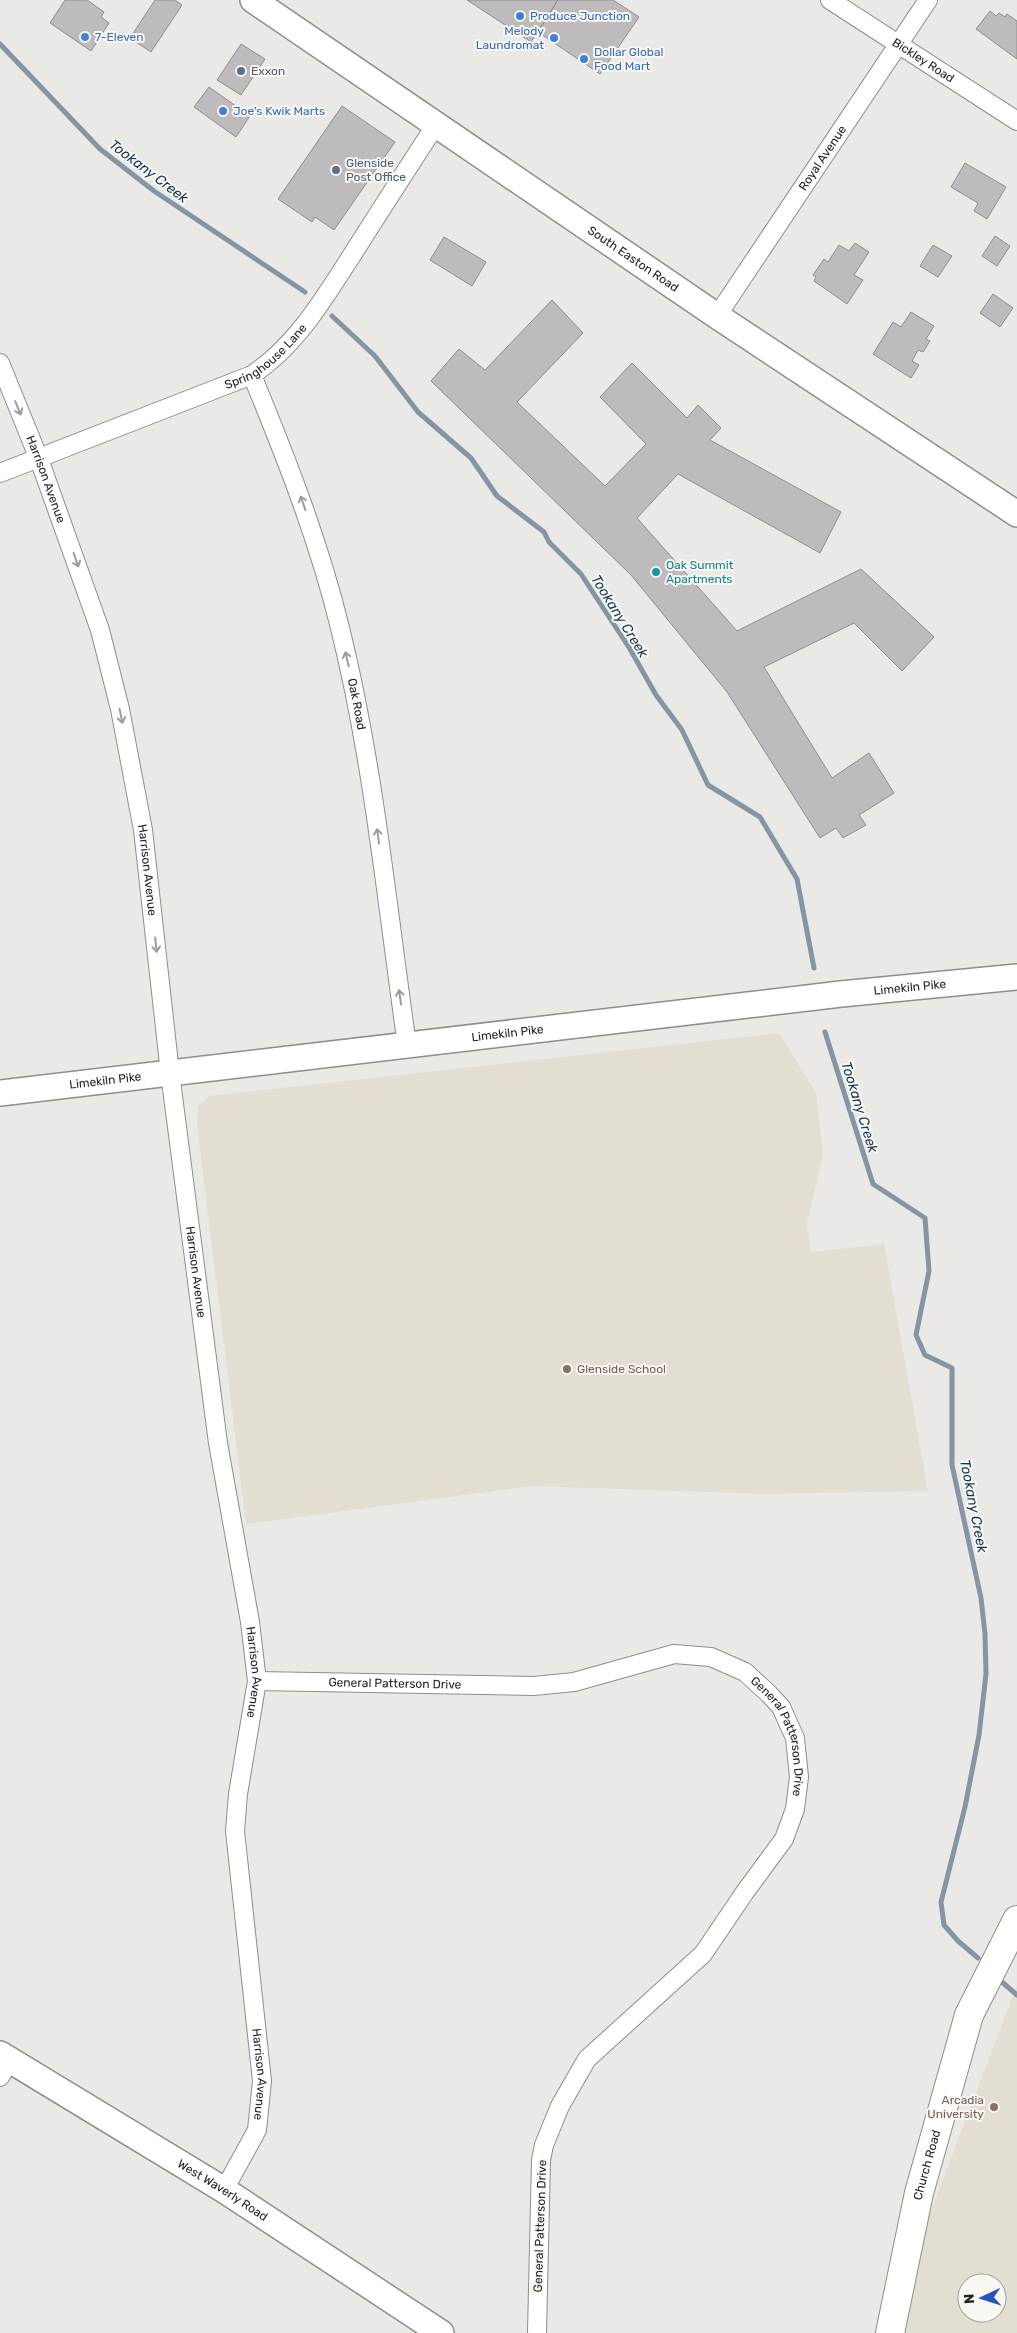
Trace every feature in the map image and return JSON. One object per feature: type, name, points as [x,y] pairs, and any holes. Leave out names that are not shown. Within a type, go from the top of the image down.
[{"type":"main road","name":"South Easton Road","points":[[253,0],[437,123],[717,316],[1017,514]]},
{"type":"main road","name":"Limekiln Pike","points":[[0,1093],[841,994],[1017,977]]},
{"type":"main road","name":"Church Road","points":[[890,2333],[919,2193],[969,2015],[1017,1920]]},
{"type":"main road","name":"West Waverly Road","points":[[3,2064],[224,2190],[440,2333]]},
{"type":"street","name":"Bickley Road","points":[[830,0],[1017,121]]},
{"type":"street","name":"Royal Avenue","points":[[717,316],[928,0]]},
{"type":"street","name":"Springhouse Lane","points":[[0,473],[252,376],[283,351],[310,320],[437,123]]},
{"type":"street","name":"Harrison Avenue","points":[[0,363],[39,458],[100,630],[120,708],[143,830],[170,1073],[218,1443],[250,1622],[257,1681],[238,1794],[235,1831],[262,2081],[262,2097],[257,2130],[224,2190]]},
{"type":"street","name":"Oak Road","points":[[252,376],[296,482],[322,562],[340,628],[367,759],[407,1045]]},
{"type":"street","name":"General Patterson Drive","points":[[257,1681],[534,1686],[574,1682],[658,1657],[674,1654],[694,1655],[711,1658],[746,1672],[769,1694],[790,1723],[798,1758],[799,1777],[794,1809],[784,1839],[744,1892],[703,1954],[587,2059],[569,2088],[550,2129],[541,2160],[537,2333]]},
{"type":"shaded area","name":"Glenside School","points":[[779,1033],[816,1093],[823,1155],[807,1224],[811,1252],[884,1244],[928,1491],[764,1494],[533,1486],[246,1524],[197,1125],[198,1107],[209,1096]]},
{"type":"shaded area","name":"Arcadia University","points":[[1017,1985],[1017,2333],[899,2333],[924,2229]]},
{"type":"building","name":"7-Eleven","points":[[65,0],[87,0],[104,12],[101,17],[109,23],[91,51],[50,23]]},
{"type":"building","points":[[155,0],[175,0],[182,5],[151,52],[130,38]]},
{"type":"building","name":"Produce Junction","points":[[467,0],[558,0],[531,42]]},
{"type":"building","points":[[558,0],[613,0],[639,17],[600,74],[538,32]]},
{"type":"building","points":[[990,11],[996,16],[999,13],[1005,17],[1007,14],[1017,21],[1017,59],[976,29]]},
{"type":"building","points":[[241,44],[265,59],[241,95],[217,80]]},
{"type":"building","points":[[209,87],[250,116],[236,137],[194,107]]},
{"type":"building","name":"Glenside Post Office","points":[[342,106],[395,142],[334,230],[315,217],[312,222],[278,199]]},
{"type":"building","points":[[965,163],[1006,187],[987,219],[974,211],[978,203],[951,187]]},
{"type":"building","points":[[995,236],[1010,246],[997,266],[982,256]]},
{"type":"building","points":[[444,237],[486,262],[472,286],[430,260]]},
{"type":"building","points":[[855,243],[869,252],[854,275],[863,280],[847,304],[814,281],[816,277],[813,275],[824,259],[828,262],[839,245],[849,251]]},
{"type":"building","points":[[933,245],[952,256],[938,277],[920,266]]},
{"type":"building","points":[[993,294],[1013,308],[1000,327],[980,313]]},
{"type":"building","name":"Oak Summit Apartments","points":[[552,300],[583,333],[517,402],[605,486],[646,444],[600,397],[632,363],[687,418],[698,405],[721,428],[710,440],[841,512],[820,553],[678,474],[637,518],[737,631],[861,569],[934,637],[902,671],[854,623],[764,667],[832,778],[869,753],[894,793],[859,815],[866,825],[843,838],[836,828],[820,838],[727,692],[631,575],[431,381],[459,349],[485,370]]},
{"type":"building","points":[[911,312],[934,326],[926,339],[930,341],[923,352],[918,350],[912,361],[919,365],[911,378],[873,354],[893,322],[901,327]]},
{"type":"waterway","name":"Tookany Creek","points":[[0,44],[100,149],[154,191],[305,292]]},
{"type":"waterway","name":"Tookany Creek","points":[[332,316],[375,356],[418,412],[471,458],[497,496],[544,532],[549,542],[581,574],[630,649],[656,695],[682,730],[708,785],[760,817],[797,879],[814,968]]},
{"type":"waterway","name":"Tookany Creek","points":[[825,1032],[873,1184],[925,1218],[929,1271],[916,1335],[925,1355],[952,1368],[952,1465],[981,1598],[985,1634],[986,1674],[979,1735],[965,1807],[941,1902],[944,1925],[958,1941],[978,1958]]},
{"type":"waterway","name":"Tookany Creek","points":[[1002,1982],[1017,1995]]},
{"type":"place","name":"Produce Junction","points":[[520,16]]},
{"type":"place","name":"7-Eleven","points":[[85,37]]},
{"type":"place","name":"Melody Laundromat","points":[[554,38]]},
{"type":"place","name":"Dollar Global Food Mart","points":[[584,59]]},
{"type":"place","name":"Exxon","points":[[241,71]]},
{"type":"place","name":"Joe's Kwik Marts","points":[[223,111]]},
{"type":"place","name":"Glenside Post Office","points":[[336,170]]},
{"type":"place","name":"Oak Summit Apartments","points":[[656,572]]},
{"type":"place","name":"Glenside School","points":[[567,1369]]},
{"type":"place","name":"Arcadia University","points":[[994,2107]]}]
